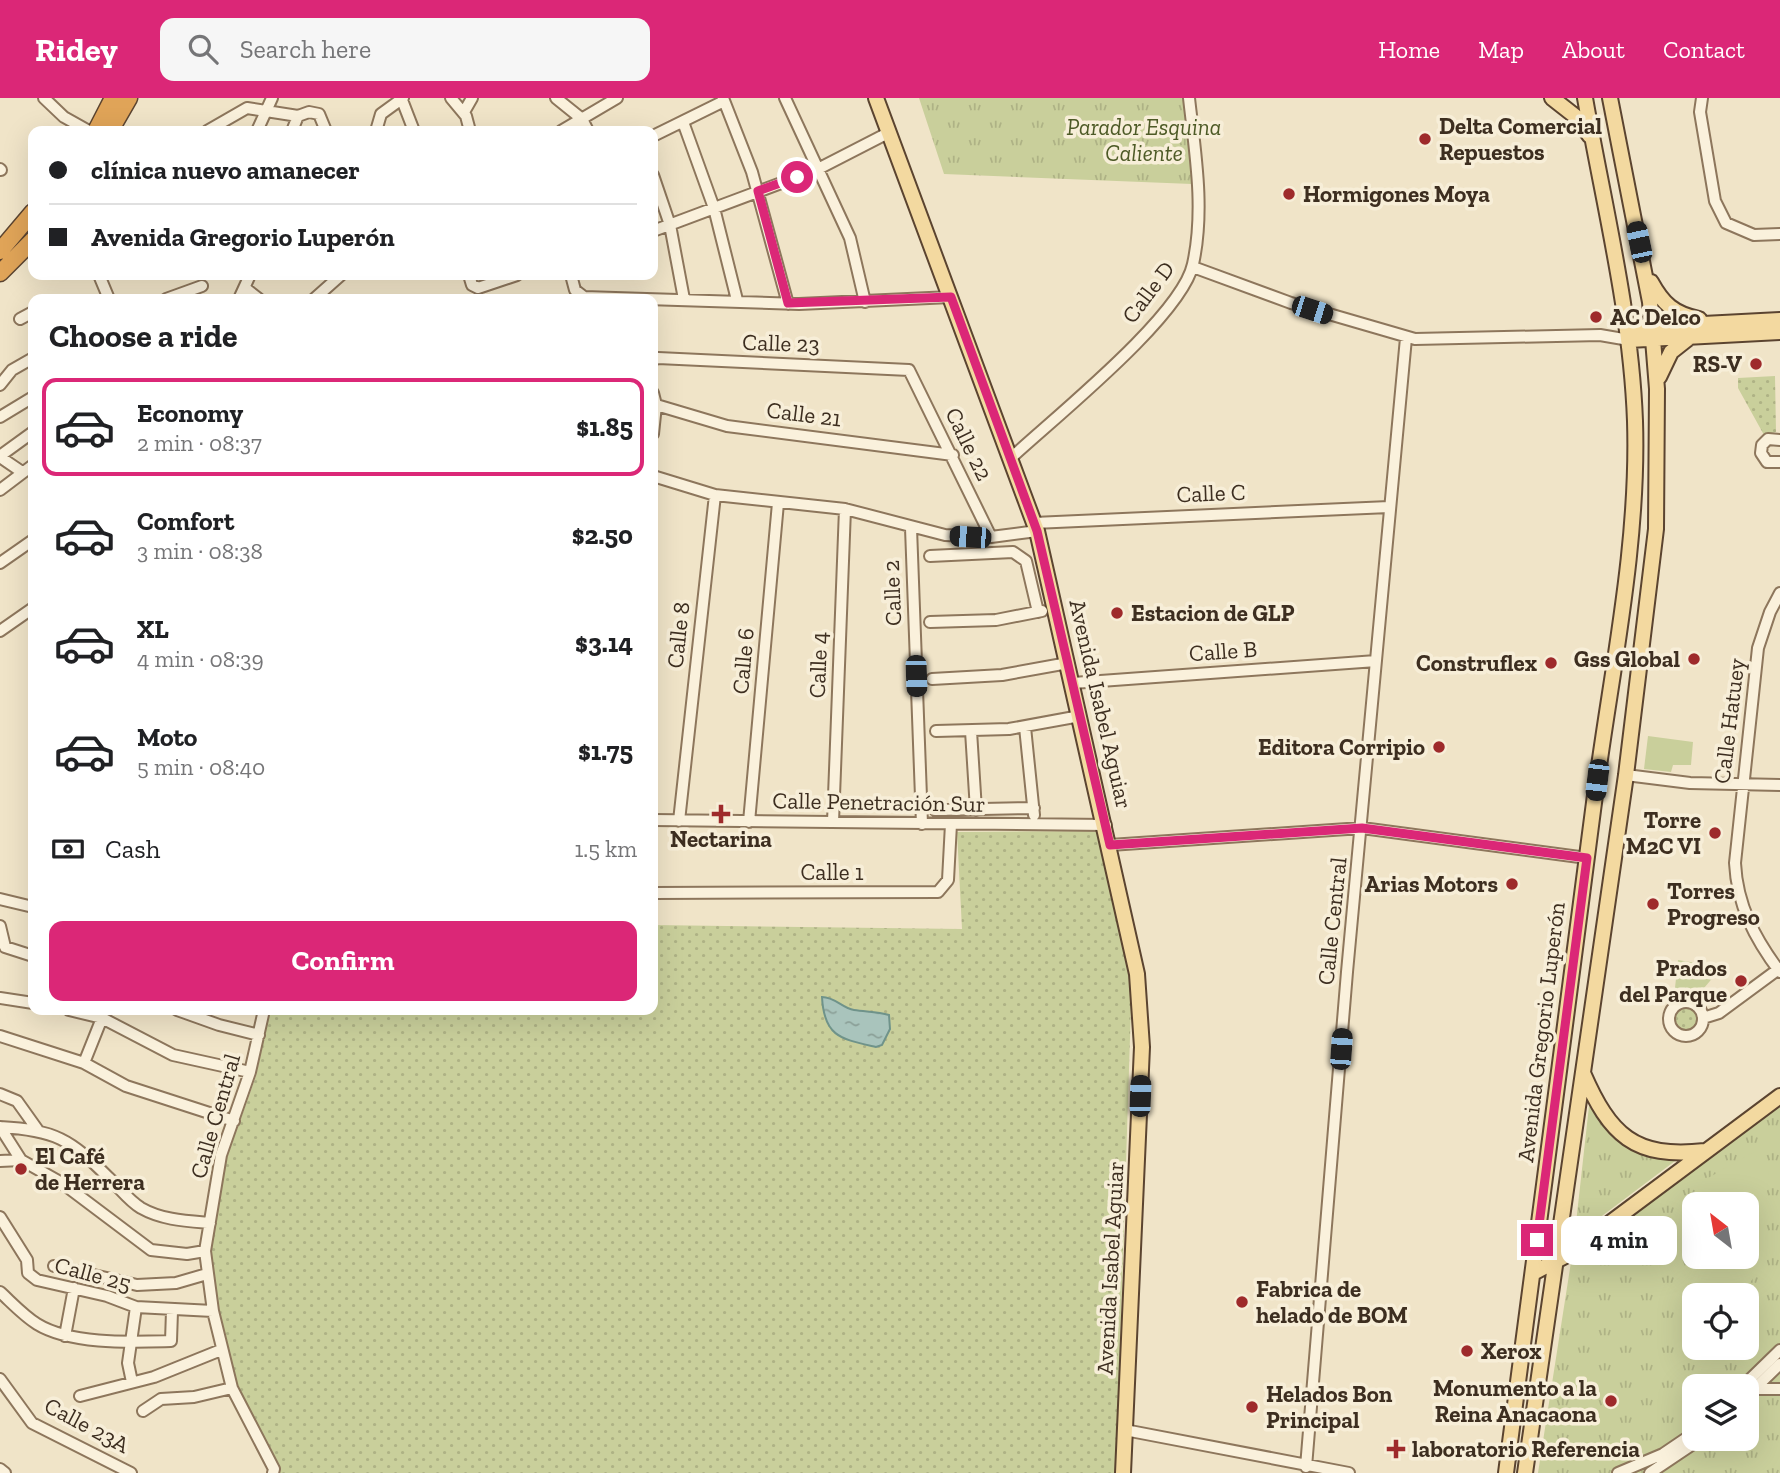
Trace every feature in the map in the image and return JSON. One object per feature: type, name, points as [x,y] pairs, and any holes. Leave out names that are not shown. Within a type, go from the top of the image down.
[{"type":"highway","points":[[99,126],[113,98]]},
{"type":"highway","points":[[113,126],[129,98]]},
{"type":"highway","points":[[0,251],[28,218]]},
{"type":"highway","points":[[0,273],[28,245]]},
{"type":"main road","name":"Avenida Isabel Aguiar","points":[[876,98],[1036,527],[1106,825],[1137,974],[1142,1047],[1123,1473]]},
{"type":"main road","points":[[1552,98],[1575,116],[1592,139]]},
{"type":"main road","name":"Avenida Gregorio Luperón","points":[[1506,1473],[1630,547],[1634,485],[1635,421],[1628,334],[1585,98]]},
{"type":"main road","name":"Avenida Gregorio Luperón","points":[[1525,1473],[1626,775],[1656,530],[1657,388],[1653,333],[1644,266],[1612,99]]},
{"type":"main road","points":[[1644,266],[1666,306],[1683,316],[1721,323]]},
{"type":"main road","points":[[1628,334],[1721,323],[1780,320]]},
{"type":"main road","points":[[1653,333],[1690,337],[1780,332]]},
{"type":"main road","points":[[1657,388],[1665,362],[1690,337]]},
{"type":"main road","points":[[1634,485],[1638,495],[1637,532],[1646,536],[1656,530]]},
{"type":"main road","points":[[1630,547],[1640,540],[1648,541],[1647,568],[1650,578]]},
{"type":"main road","points":[[1583,1073],[1608,1123],[1629,1141],[1671,1153],[1707,1151]]},
{"type":"main road","points":[[1532,1273],[1576,1249],[1780,1096]]},
{"type":"main road","points":[[1551,1122],[1555,1135],[1563,1138],[1572,1131],[1575,1123]]},
{"type":"main road","points":[[1537,1240],[1558,1259]]},
{"type":"main road","points":[[1532,1434],[1533,1464],[1537,1473]]},
{"type":"street","points":[[44,98],[64,117],[80,126]]},
{"type":"street","points":[[259,126],[272,98]]},
{"type":"street","points":[[451,98],[464,112],[468,126]]},
{"type":"street","points":[[464,112],[472,98]]},
{"type":"street","points":[[556,98],[582,119],[586,126]]},
{"type":"street","points":[[570,126],[617,98]]},
{"type":"street","points":[[785,98],[816,170],[850,238],[865,302]]},
{"type":"street","name":"Calle D","points":[[1012,458],[1154,326],[1177,297],[1193,267],[1199,188],[1189,98]]},
{"type":"street","points":[[1702,98],[1700,112],[1715,201],[1726,223],[1754,235],[1780,234]]},
{"type":"street","points":[[377,126],[381,114],[402,99],[412,126]]},
{"type":"street","points":[[658,134],[724,99],[758,191],[788,303]]},
{"type":"street","points":[[216,126],[247,108],[298,116],[309,112],[319,114],[324,126]]},
{"type":"street","points":[[294,126],[298,116]]},
{"type":"street","points":[[683,122],[714,208],[737,300]]},
{"type":"street","points":[[658,230],[816,170],[888,133]]},
{"type":"street","points":[[658,190],[670,225],[684,299]]},
{"type":"street","points":[[1193,267],[1291,303],[1406,338],[1461,341],[1628,334]]},
{"type":"street","points":[[242,294],[248,280]]},
{"type":"street","points":[[320,294],[335,280]]},
{"type":"street","points":[[470,280],[478,288],[501,280]]},
{"type":"street","points":[[181,294],[202,286]]},
{"type":"street","points":[[245,288],[253,294]]},
{"type":"street","points":[[658,298],[788,303],[951,297]]},
{"type":"street","points":[[20,319],[28,315]]},
{"type":"street","name":"Calle Central","points":[[1306,1466],[1388,507],[1406,338]]},
{"type":"street","name":"Calle 23","points":[[658,358],[909,370]]},
{"type":"street","points":[[0,384],[12,370],[28,361]]},
{"type":"street","name":"Calle 22","points":[[909,370],[991,537]]},
{"type":"street","points":[[0,417],[28,400]]},
{"type":"street","name":"Calle 21","points":[[658,406],[727,426],[953,455]]},
{"type":"street","points":[[22,472],[0,456],[28,436]]},
{"type":"street","points":[[1780,440],[1768,439],[1762,445],[1760,453],[1767,462],[1780,462]]},
{"type":"street","points":[[0,491],[28,468]]},
{"type":"street","name":"Calle C","points":[[658,478],[715,495],[845,509],[945,535],[991,537],[1036,527],[1388,507]]},
{"type":"street","name":"Calle 8","points":[[679,821],[715,495]]},
{"type":"street","name":"Calle 6","points":[[749,822],[778,503]]},
{"type":"street","name":"Calle 4","points":[[833,822],[845,509]]},
{"type":"street","name":"Calle 2","points":[[911,528],[922,824]]},
{"type":"street","points":[[0,563],[28,543]]},
{"type":"street","points":[[930,556],[1013,552],[1020,555],[1026,561],[1038,612]]},
{"type":"street","name":"Calle Hatuey","points":[[1779,970],[1750,925],[1737,886],[1736,833],[1758,648],[1770,612],[1780,593]]},
{"type":"street","points":[[930,622],[996,620],[1055,607]]},
{"type":"street","points":[[0,631],[28,611]]},
{"type":"street","name":"Calle B","points":[[1073,683],[1376,662]]},
{"type":"street","points":[[932,679],[1002,676],[1068,663]]},
{"type":"street","points":[[936,731],[1025,727],[1080,716]]},
{"type":"street","points":[[1025,727],[1034,824]]},
{"type":"street","points":[[971,731],[976,810]]},
{"type":"street","points":[[1626,775],[1690,783],[1780,785]]},
{"type":"street","points":[[935,810],[1034,808]]},
{"type":"street","name":"Calle Penetración Sur","points":[[658,820],[1106,825]]},
{"type":"street","name":"Calle 1","points":[[658,893],[938,892],[946,886],[948,880],[951,824]]},
{"type":"street","points":[[1110,845],[1362,828],[1587,858]]},
{"type":"street","points":[[0,899],[28,906]]},
{"type":"street","points":[[0,926],[5,947],[28,954]]},
{"type":"street","points":[[1703,1018],[1719,1013],[1779,970]]},
{"type":"street","points":[[0,998],[28,1002]]},
{"type":"street","points":[[90,1015],[102,1018],[173,1055],[250,1072]]},
{"type":"street","points":[[190,1015],[219,1026],[259,1035]]},
{"type":"street","name":"Calle Central","points":[[263,1015],[250,1072],[221,1155],[205,1251],[213,1311],[232,1388],[274,1469],[273,1473]]},
{"type":"street","points":[[83,1063],[102,1018]]},
{"type":"street","points":[[0,1036],[83,1063],[126,1086],[234,1121]]},
{"type":"street","points":[[0,1094],[18,1101],[37,1129]]},
{"type":"street","points":[[0,1127],[37,1129],[80,1148],[128,1199],[142,1208],[164,1218],[210,1223]]},
{"type":"street","points":[[0,1127],[21,1160],[62,1183],[151,1250],[187,1254],[205,1251]]},
{"type":"street","points":[[0,1161],[21,1160]]},
{"type":"street","name":"Calle 25","points":[[0,1217],[27,1260],[32,1277],[136,1307],[172,1311],[213,1311]]},
{"type":"street","points":[[54,1266],[137,1285],[176,1283],[207,1274]]},
{"type":"street","points":[[65,1336],[74,1288]]},
{"type":"street","points":[[0,1292],[36,1324],[65,1336],[133,1342],[171,1341],[172,1311]]},
{"type":"street","points":[[132,1382],[128,1363],[136,1307]]},
{"type":"street","points":[[80,1396],[154,1377],[222,1350]]},
{"type":"street","points":[[1755,1374],[1780,1350]]},
{"type":"street","points":[[1759,1385],[1780,1364]]},
{"type":"street","points":[[154,1377],[161,1399]]},
{"type":"street","name":"Calle 23A","points":[[0,1379],[32,1423],[131,1473]]},
{"type":"street","points":[[143,1411],[161,1399],[194,1397],[232,1388]]},
{"type":"street","points":[[1759,1392],[1780,1389]]},
{"type":"street","points":[[1125,1430],[1349,1473]]},
{"type":"street","points":[[1618,1473],[1664,1454],[1682,1441]]},
{"type":"street","points":[[1650,1473],[1683,1451]]},
{"type":"street","points":[[0,1469],[5,1473]]},
{"type":"green space","name":"Parador Esquina Caliente","points":[[919,98],[1184,98],[1192,184],[944,174]]},
{"type":"green space","points":[[1775,376],[1776,432],[1764,435],[1738,388],[1738,378]]},
{"type":"green space","points":[[1648,736],[1693,742],[1691,765],[1673,765],[1671,772],[1644,769]]},
{"type":"green space","points":[[1099,831],[1132,976],[1116,1473],[278,1473],[280,1466],[237,1387],[215,1292],[211,1252],[227,1157],[256,1076],[269,1015],[658,1015],[658,925],[962,929],[957,832]]},
{"type":"green space","points":[[1678,960],[1720,967],[1702,990],[1690,996],[1674,997]]},
{"type":"green space","points":[[1686,1006],[1695,1010],[1699,1019],[1695,1028],[1686,1032],[1677,1028],[1673,1019],[1677,1010]]},
{"type":"green space","points":[[1780,1104],[1780,1473],[1538,1473],[1571,1262]]},
{"type":"green space","points":[[1589,1106],[1613,1136],[1637,1153],[1675,1161],[1578,1234],[1575,1232]]},
{"type":"green space","points":[[1753,1152],[1769,1172],[1764,1223],[1767,1261],[1750,1283],[1699,1283],[1698,1269],[1759,1269],[1759,1192],[1697,1192],[1703,1181]]},
{"type":"green space","points":[[1682,1217],[1682,1254],[1666,1245]]},
{"type":"green space","points":[[1682,1337],[1682,1357],[1675,1353]]},
{"type":"green space","points":[[1686,1360],[1709,1360],[1707,1373]]},
{"type":"water","points":[[822,997],[850,1009],[889,1015],[890,1029],[882,1045],[876,1047],[837,1034],[826,1021]]},
{"type":"place","name":"Delta Comercial Repuestos","points":[[1425,139]]},
{"type":"place","name":"Hormigones Moya","points":[[1289,194]]},
{"type":"place","name":"AC Delco","points":[[1596,317]]},
{"type":"place","name":"RS-V","points":[[1756,364]]},
{"type":"place","name":"Estacion de GLP","points":[[1117,613]]},
{"type":"place","name":"Gss Global","points":[[1694,659]]},
{"type":"place","name":"Construflex","points":[[1551,663]]},
{"type":"place","name":"Editora Corripio","points":[[1439,747]]},
{"type":"place","name":"Nectarina","points":[[721,814]]},
{"type":"place","name":"Torre M2C VI","points":[[1715,833]]},
{"type":"place","name":"Arias Motors","points":[[1512,884]]},
{"type":"place","name":"Torres Progreso","points":[[1653,904]]},
{"type":"place","name":"Prados del Parque","points":[[1741,981]]},
{"type":"place","name":"El Café de Herrera","points":[[21,1169]]},
{"type":"place","name":"Fabrica de helado de BOM","points":[[1242,1302]]},
{"type":"place","name":"Xerox","points":[[1467,1351]]},
{"type":"place","name":"Monumento a la Reina Anacaona","points":[[1611,1401]]},
{"type":"place","name":"Helados Bon Principal","points":[[1252,1407]]},
{"type":"place","name":"laboratorio Referencia","points":[[1396,1449]]},
{"type":"route","points":[[797,177],[758,191],[788,303],[951,297],[1037,531],[1110,845],[1251,833],[1362,828],[1587,858],[1565,1008],[1537,1240]]}]
